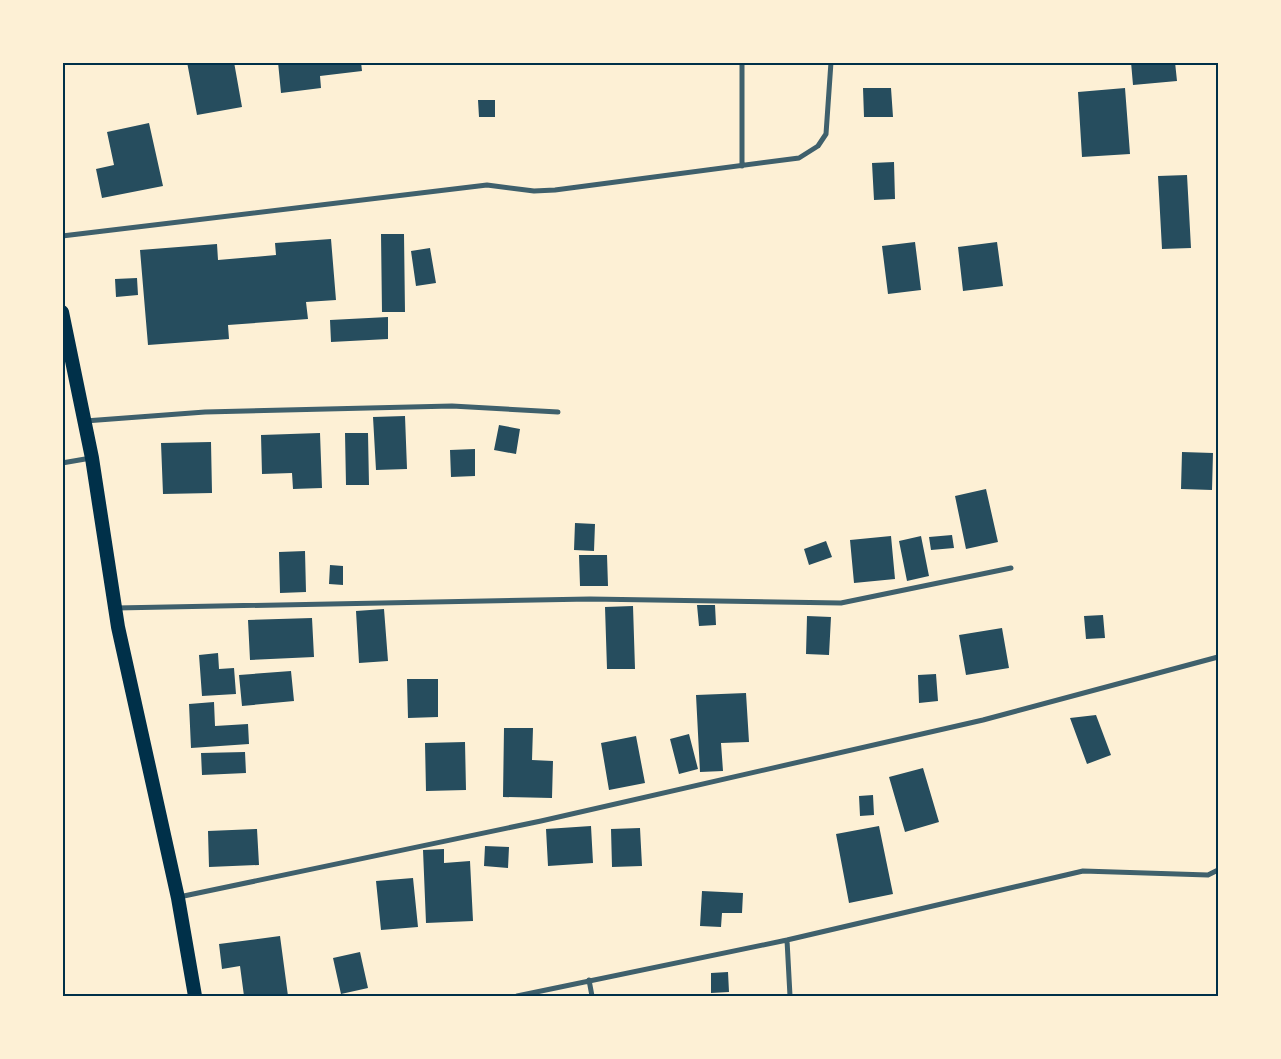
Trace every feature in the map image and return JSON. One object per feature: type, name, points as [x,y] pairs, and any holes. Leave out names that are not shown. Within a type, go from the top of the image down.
[{"type":"highway","points":[[62,312],[92,458],[115,608],[178,898],[195,996]]},
{"type":"street","points":[[742,62],[742,166]]},
{"type":"street","points":[[62,236],[486,185],[534,191],[555,190],[798,158],[818,146],[826,134],[831,62]]},
{"type":"street","points":[[84,421],[205,412],[452,406],[558,412]]},
{"type":"street","points":[[62,463],[92,458]]},
{"type":"street","points":[[115,608],[590,599],[841,603],[1011,568]]},
{"type":"street","points":[[178,898],[541,821],[974,722],[1218,657]]},
{"type":"street","points":[[517,996],[787,940],[1083,871],[1208,875],[1218,870]]},
{"type":"street","points":[[787,940],[790,996]]},
{"type":"street","points":[[589,980],[592,996]]},
{"type":"building","points":[[187,62],[234,62],[242,107],[197,115]]},
{"type":"building","points":[[278,62],[361,62],[362,71],[320,76],[321,88],[281,93]]},
{"type":"building","points":[[1131,62],[1175,62],[1177,81],[1133,85]]},
{"type":"building","points":[[863,88],[891,88],[893,117],[864,117]]},
{"type":"building","points":[[1125,88],[1130,154],[1082,157],[1078,92]]},
{"type":"building","points":[[478,100],[495,100],[495,117],[479,117]]},
{"type":"building","points":[[149,123],[163,186],[102,198],[96,169],[114,165],[107,132]]},
{"type":"building","points":[[894,162],[895,199],[874,200],[872,163]]},
{"type":"building","points":[[1187,175],[1191,248],[1162,249],[1158,176]]},
{"type":"building","points":[[381,234],[404,234],[405,312],[382,312]]},
{"type":"building","points":[[331,239],[336,300],[306,302],[308,319],[228,325],[229,339],[148,345],[140,250],[217,244],[218,260],[276,255],[275,243]]},
{"type":"building","points":[[915,242],[921,290],[888,294],[882,246]]},
{"type":"building","points":[[997,242],[1003,286],[963,291],[958,247]]},
{"type":"building","points":[[430,248],[436,283],[416,286],[411,251]]},
{"type":"building","points":[[137,278],[138,295],[116,297],[115,279]]},
{"type":"building","points":[[388,317],[388,339],[331,342],[330,320]]},
{"type":"building","points":[[405,416],[407,469],[376,470],[373,417]]},
{"type":"building","points":[[499,425],[520,429],[516,454],[494,450]]},
{"type":"building","points":[[320,433],[322,488],[293,489],[292,473],[262,474],[261,435]]},
{"type":"building","points":[[345,433],[368,433],[369,485],[346,485]]},
{"type":"building","points":[[211,442],[212,493],[163,494],[161,443]]},
{"type":"building","points":[[475,449],[475,476],[451,477],[450,450]]},
{"type":"building","points":[[1182,452],[1213,453],[1212,490],[1181,489]]},
{"type":"building","points":[[986,489],[998,542],[966,549],[955,496]]},
{"type":"building","points":[[575,523],[595,524],[594,551],[574,550]]},
{"type":"building","points":[[952,535],[954,548],[931,550],[929,537]]},
{"type":"building","points":[[891,536],[895,579],[854,583],[850,540]]},
{"type":"building","points":[[921,536],[929,576],[907,581],[899,541]]},
{"type":"building","points":[[826,541],[832,557],[809,565],[804,549]]},
{"type":"building","points":[[305,551],[306,592],[280,593],[279,552]]},
{"type":"building","points":[[579,555],[607,555],[608,586],[580,586]]},
{"type":"building","points":[[330,565],[343,566],[343,585],[329,584]]},
{"type":"building","points":[[697,605],[715,605],[716,625],[699,626]]},
{"type":"building","points":[[633,606],[635,669],[607,669],[605,607]]},
{"type":"building","points":[[384,609],[388,661],[359,663],[356,611]]},
{"type":"building","points":[[1103,615],[1105,638],[1086,639],[1084,616]]},
{"type":"building","points":[[807,616],[831,617],[829,655],[806,654]]},
{"type":"building","points":[[312,618],[314,657],[250,660],[248,620]]},
{"type":"building","points":[[1002,628],[1009,668],[966,675],[959,635]]},
{"type":"building","points":[[218,653],[219,669],[234,668],[236,694],[202,696],[199,655]]},
{"type":"building","points":[[291,671],[294,701],[242,706],[239,675]]},
{"type":"building","points":[[936,674],[938,701],[919,703],[918,675]]},
{"type":"building","points":[[407,679],[438,679],[438,717],[408,718]]},
{"type":"building","points":[[746,693],[749,742],[721,743],[723,771],[700,772],[696,695]]},
{"type":"building","points":[[214,702],[215,726],[248,724],[249,744],[191,748],[189,704]]},
{"type":"building","points":[[1096,715],[1111,755],[1087,764],[1070,718]]},
{"type":"building","points":[[504,728],[533,728],[532,760],[553,761],[552,798],[503,797]]},
{"type":"building","points":[[689,734],[698,769],[679,774],[670,739]]},
{"type":"building","points":[[636,736],[645,783],[609,790],[601,743]]},
{"type":"building","points":[[465,742],[466,790],[426,791],[425,743]]},
{"type":"building","points":[[245,752],[246,773],[202,775],[201,753]]},
{"type":"building","points":[[923,768],[939,822],[905,832],[889,777]]},
{"type":"building","points":[[873,795],[874,815],[860,816],[859,796]]},
{"type":"building","points":[[591,826],[593,863],[548,866],[546,829]]},
{"type":"building","points":[[879,826],[893,894],[849,903],[836,834]]},
{"type":"building","points":[[640,828],[642,866],[612,867],[611,829]]},
{"type":"building","points":[[257,829],[259,865],[209,867],[208,831]]},
{"type":"building","points":[[485,846],[509,847],[508,868],[484,866]]},
{"type":"building","points":[[444,849],[444,863],[470,861],[473,921],[426,923],[423,850]]},
{"type":"building","points":[[413,878],[418,927],[381,930],[376,881]]},
{"type":"building","points":[[702,891],[743,893],[742,913],[722,913],[721,927],[700,926]]},
{"type":"building","points":[[280,936],[288,996],[244,996],[240,966],[222,969],[219,944]]},
{"type":"building","points":[[360,952],[368,988],[341,994],[333,958]]},
{"type":"building","points":[[728,972],[729,992],[711,993],[711,973]]}]
